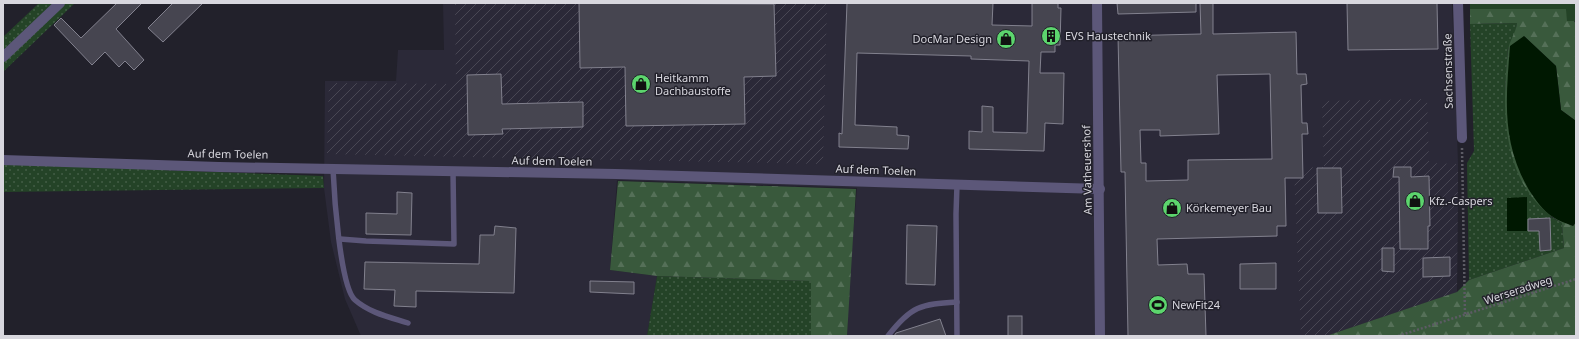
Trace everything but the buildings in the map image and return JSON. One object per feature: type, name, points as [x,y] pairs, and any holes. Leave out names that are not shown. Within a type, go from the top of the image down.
[{"type":"street","points":[[3,57],[60,3]]},
{"type":"street","name":"Am Vatheuershof","points":[[1097,3],[1100,189],[1100,336]]},
{"type":"street","name":"Sachsenstraße","points":[[1458,3],[1462,138]]},
{"type":"street","name":"Auf dem Toelen","points":[[3,160],[1100,189]]},
{"type":"lane","points":[[333,169],[344,278],[354,299],[374,313],[408,323]]},
{"type":"lane","points":[[340,239],[454,244],[453,171]]},
{"type":"lane","points":[[957,185],[957,336]]},
{"type":"lane","points":[[888,336],[907,314],[927,304],[957,302]]},
{"type":"path","points":[[1462,138],[1465,316]]},
{"type":"path","name":"Werseradweg","points":[[1398,336],[1465,316],[1576,279]]},
{"type":"shaded area","points":[[39,3],[75,3],[3,72],[3,37]]},
{"type":"shaded area","points":[[443,3],[1452,3],[1458,162],[1457,292],[1326,336],[847,336],[849,282],[857,188],[617,180],[610,270],[657,276],[647,336],[361,336],[345,299],[331,242],[324,188],[325,81],[396,81],[398,50],[444,50]]},
{"type":"shaded area","name":"Heitkamm Dachbaustoffe","points":[[455,3],[827,3],[823,164],[327,154],[329,83],[456,84]]},
{"type":"shaded area","points":[[1470,3],[1576,3],[1576,24],[1575,21],[1567,21],[1566,9],[1470,9]]},
{"type":"shaded area","points":[[1517,23],[1516,31],[1508,49],[1505,90],[1551,217],[1562,223],[1564,248],[1469,280],[1467,163],[1474,151],[1470,24]]},
{"type":"shaded area","points":[[1524,36],[1556,66],[1561,110],[1576,121],[1576,222],[1573,226],[1553,217],[1540,205],[1529,190],[1514,155],[1510,137],[1507,102],[1510,46]]},
{"type":"shaded area","name":"Kfz.-Caspers","points":[[1427,99],[1429,163],[1458,164],[1457,292],[1325,336],[1301,336],[1294,168],[1324,167],[1322,101]]},
{"type":"shaded area","points":[[3,164],[323,176],[324,188],[3,192]]},
{"type":"shaded area","points":[[1527,197],[1527,231],[1507,231],[1507,198]]},
{"type":"shaded area","points":[[657,276],[811,281],[811,336],[647,336]]},
{"type":"green space","points":[[1470,9],[1566,9],[1576,24],[1576,121],[1561,110],[1556,66],[1524,36],[1573,226],[1576,222],[1576,336],[1326,336],[1457,292],[1469,280],[1564,248],[1562,223],[1542,208],[1527,190],[1517,170],[1510,147],[1506,123],[1506,75],[1509,47],[1517,23],[1470,24]]},
{"type":"green space","points":[[618,181],[856,189],[847,336],[811,336],[811,281],[657,276],[610,270]]},
{"type":"place","name":"EVS Haustechnik","points":[[1051,36]]},
{"type":"place","name":"DocMar Design","points":[[1006,39]]},
{"type":"place","name":"Heitkamm Dachbaustoffe","points":[[641,84]]},
{"type":"place","name":"Kfz.-Caspers","points":[[1415,201]]},
{"type":"place","name":"Körkemeyer Bau","points":[[1172,208]]},
{"type":"place","name":"NewFit24","points":[[1158,305]]}]
